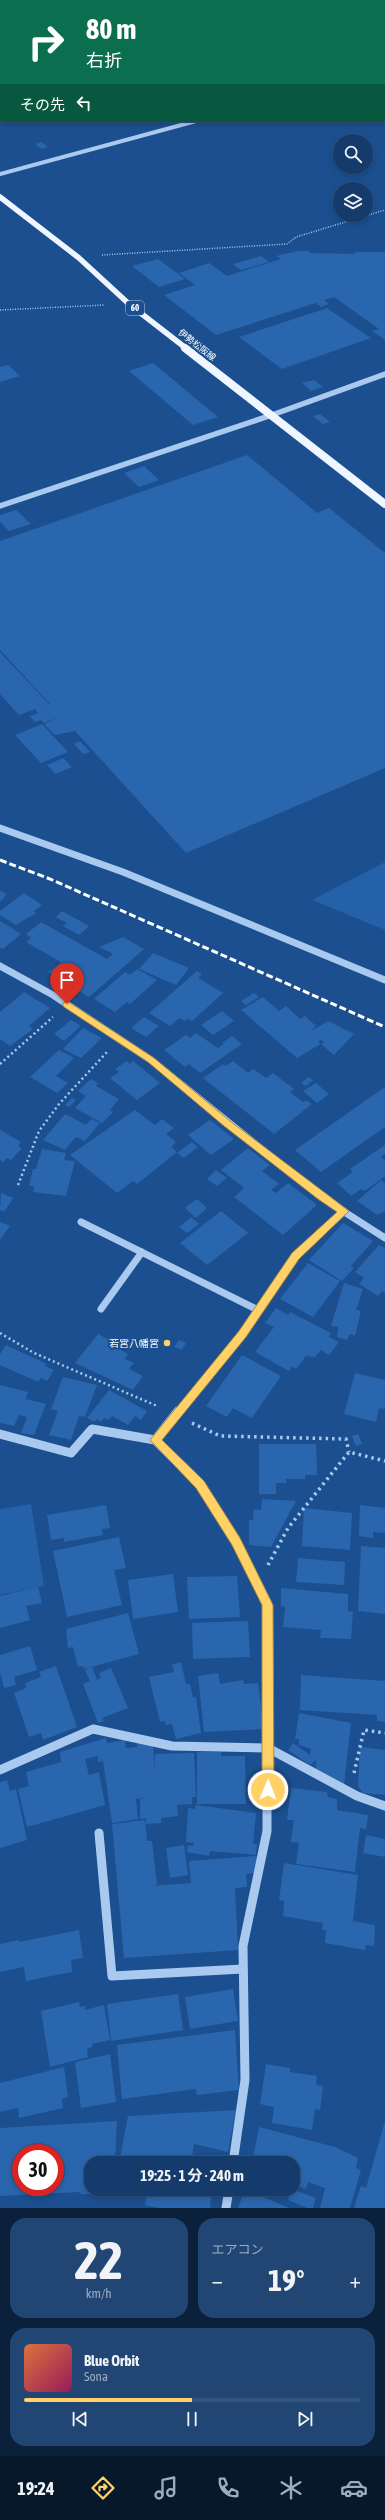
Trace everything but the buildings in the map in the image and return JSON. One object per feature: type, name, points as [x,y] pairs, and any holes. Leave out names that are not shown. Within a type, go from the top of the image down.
[{"type":"main road","name":"伊勢松阪線","points":[[0,197],[79,258],[129,304],[385,504]]},
{"type":"street","points":[[0,174],[192,122]]},
{"type":"street","points":[[0,506],[272,415],[385,374]]},
{"type":"street","points":[[0,828],[123,872],[385,980]]},
{"type":"street","points":[[0,966],[67,1004],[151,1060],[321,1197],[385,1238]]},
{"type":"street","points":[[155,1440],[242,1334],[295,1256],[344,1211]]},
{"type":"street","points":[[81,1222],[258,1310]]},
{"type":"street","points":[[101,1310],[142,1252]]},
{"type":"street","points":[[0,1434],[71,1453],[92,1429],[155,1440],[200,1484],[236,1542],[267,1605],[267,1831],[243,1946],[245,2080],[233,2156]]},
{"type":"street","points":[[0,1770],[93,1729],[172,1746],[268,1748],[350,1792],[385,1806]]},
{"type":"street","points":[[99,1833],[112,1976],[244,1969]]},
{"type":"street","points":[[226,2208],[228,2196]]},
{"type":"path","points":[[79,258],[110,254],[287,244],[296,237],[385,210]]},
{"type":"path","points":[[0,310],[129,304]]},
{"type":"path","points":[[0,1064],[67,1004]]},
{"type":"path","points":[[18,1186],[38,1131],[64,1098],[119,1039]]},
{"type":"path","points":[[0,1333],[34,1353],[176,1415],[220,1436],[346,1439],[350,1452]]},
{"type":"path","points":[[350,1452],[385,1461]]},
{"type":"path","points":[[257,1585],[288,1528],[350,1452]]},
{"type":"path","points":[[350,1792],[364,1730],[385,1733]]},
{"type":"shaded area","points":[[385,862],[385,930],[312,900]]},
{"type":"shaded area","points":[[31,1504],[44,1586],[0,1595],[0,1509]]},
{"type":"railway","points":[[0,860],[50,879],[385,1027]]},
{"type":"place","name":"若宮八幡宮","points":[[167,1343]]},
{"type":"route","points":[[67,1004],[151,1060],[227,1124],[321,1197],[344,1211],[295,1256],[242,1334],[155,1440],[200,1484],[236,1542],[267,1605],[269,1698],[268,1790]]}]
